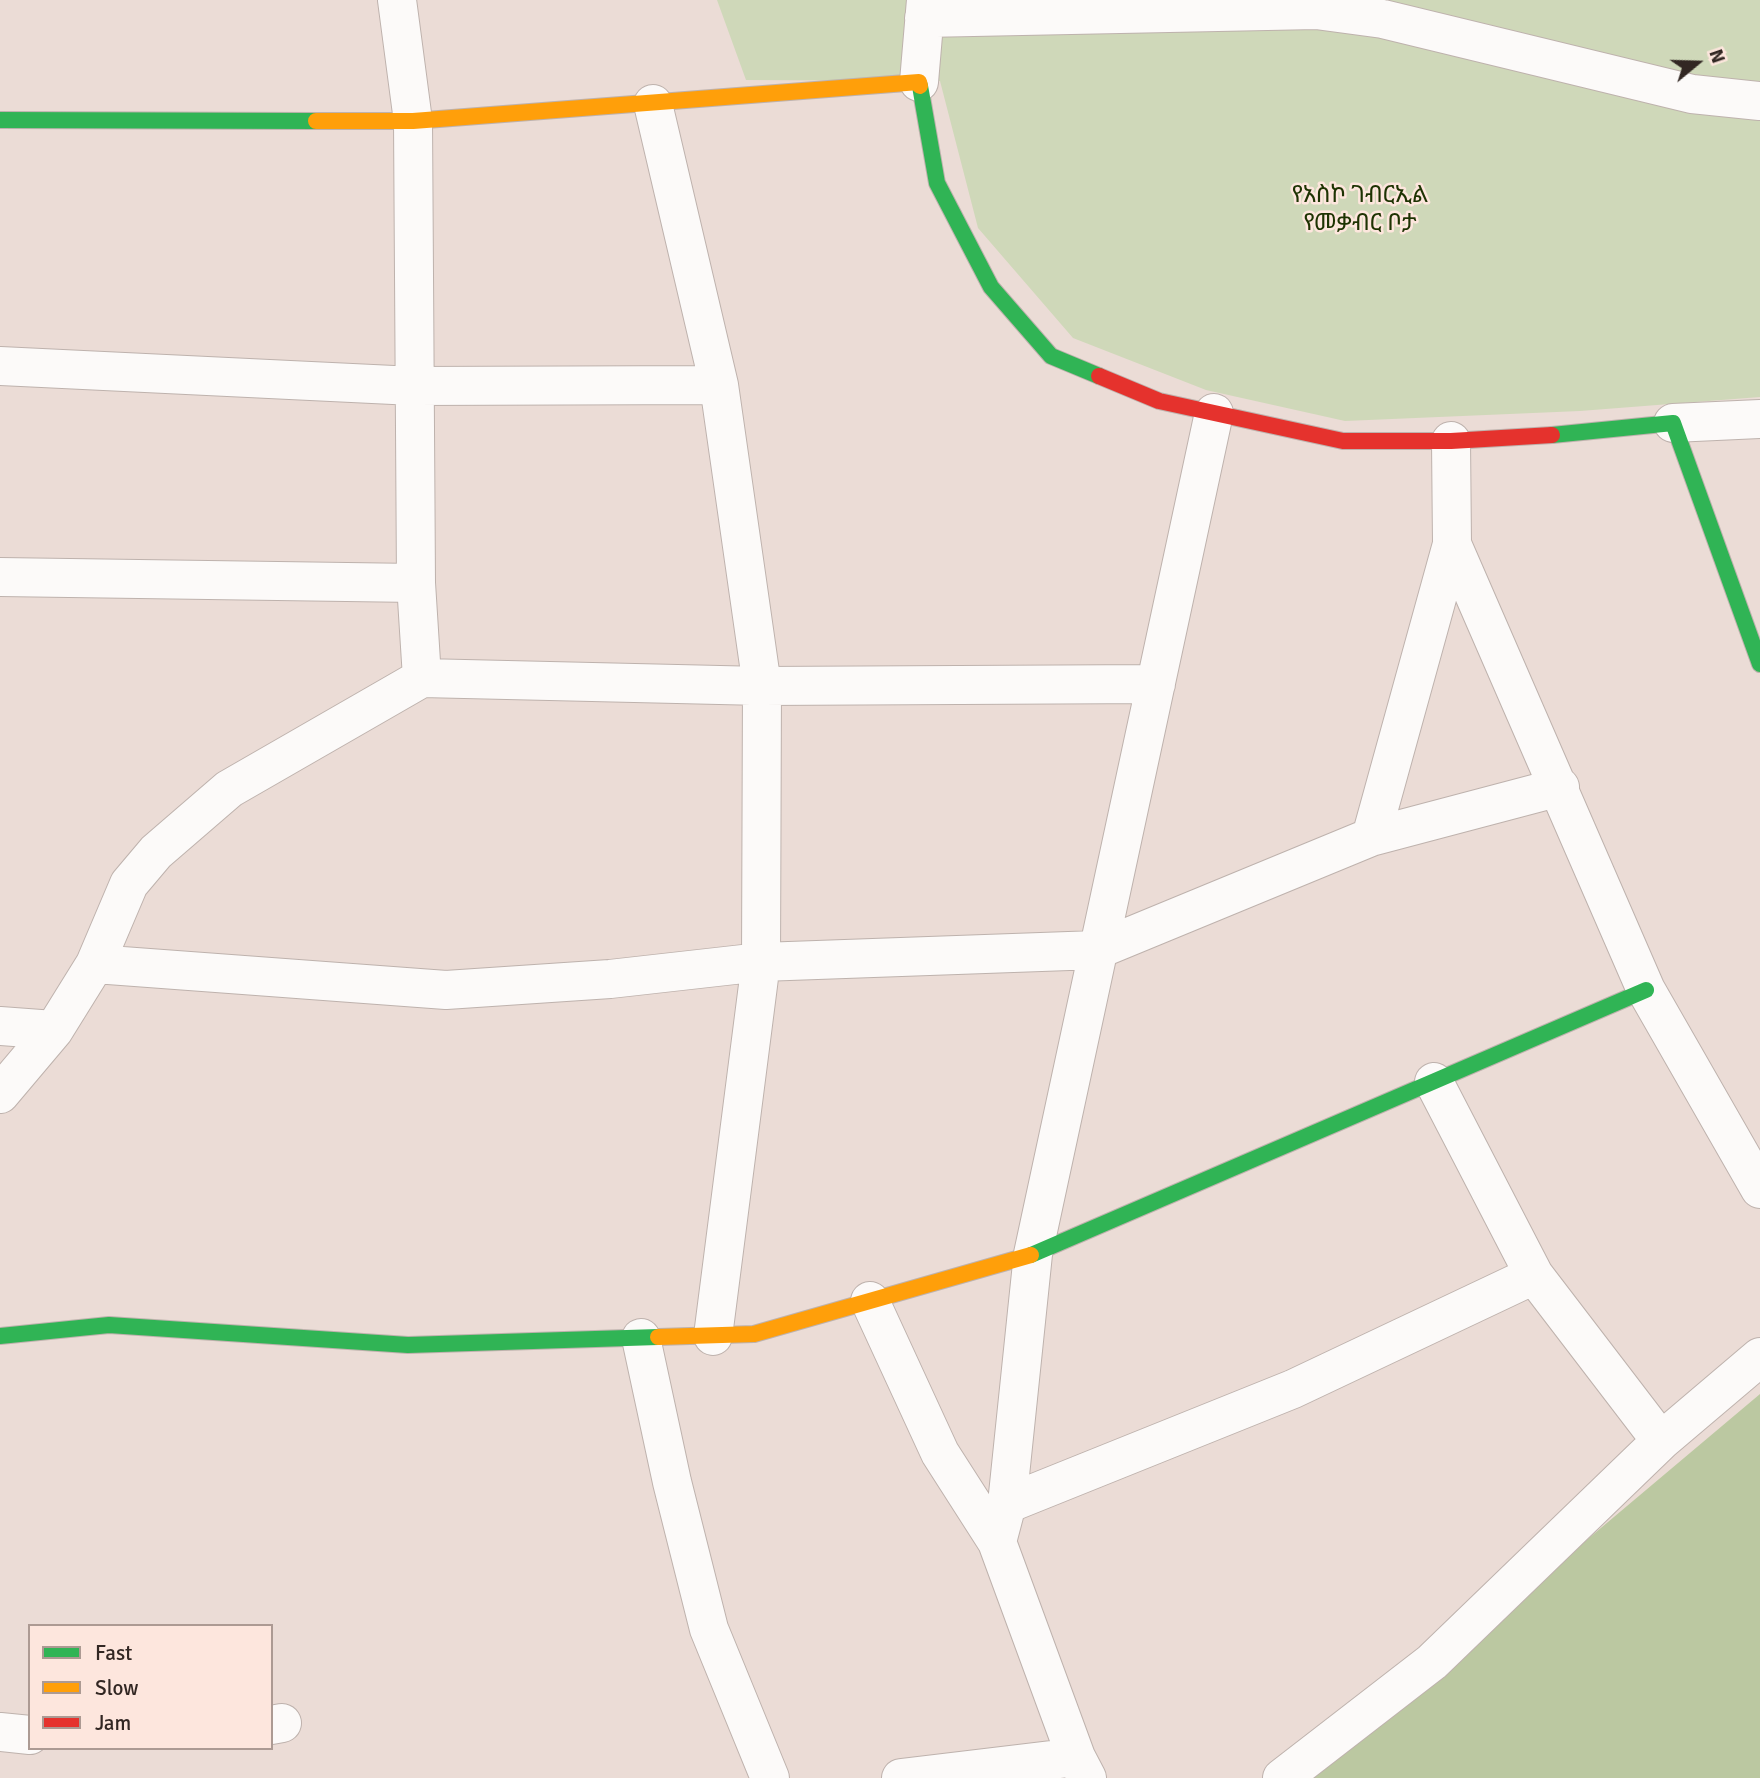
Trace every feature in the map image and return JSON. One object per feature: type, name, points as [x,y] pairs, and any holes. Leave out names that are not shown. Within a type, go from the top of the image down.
[{"type":"street","points":[[397,0],[413,121],[416,583],[422,678]]},
{"type":"street","points":[[1760,102],[1692,94],[1383,19],[1316,10],[925,9],[919,82],[937,183],[991,287],[1051,356],[1159,401],[1343,441],[1451,441],[1587,433],[1673,423],[1760,419]]},
{"type":"street","points":[[0,120],[413,121],[919,82]]},
{"type":"street","points":[[653,104],[719,385],[762,686],[761,962],[713,1336]]},
{"type":"street","points":[[0,366],[414,386],[719,385]]},
{"type":"street","points":[[998,1542],[1007,1504],[1032,1254],[1214,413]]},
{"type":"street","points":[[1673,423],[1760,664]]},
{"type":"street","points":[[1371,837],[1452,544],[1451,441]]},
{"type":"street","points":[[1452,544],[1646,990],[1760,1189]]},
{"type":"street","points":[[0,577],[416,583]]},
{"type":"street","points":[[0,1094],[54,1030],[95,964],[130,884],[167,843],[229,789],[422,678],[762,686],[1156,684]]},
{"type":"street","points":[[95,964],[446,990],[610,979],[761,962],[1097,950],[1371,837],[1560,788]]},
{"type":"street","points":[[0,1336],[109,1325],[408,1345],[754,1334],[1032,1254],[1646,990]]},
{"type":"street","points":[[0,1026],[54,1030]]},
{"type":"street","points":[[1434,1082],[1534,1275],[1661,1441]]},
{"type":"street","points":[[1007,1504],[1293,1390],[1534,1275]]},
{"type":"street","points":[[870,1301],[940,1453],[998,1542],[1081,1768],[901,1778]]},
{"type":"street","points":[[641,1338],[672,1482],[709,1629],[771,1778]]},
{"type":"street","points":[[1282,1778],[1432,1662],[1661,1441],[1760,1357]]},
{"type":"street","points":[[0,1732],[28,1735]]},
{"type":"green space","name":"የአስኮ ገብርኢል የመቃብር ቦታ","points":[[717,0],[1760,0],[1760,397],[1580,411],[1345,421],[1206,390],[1073,338],[978,228],[940,81],[746,80]]},
{"type":"green space","points":[[1760,1394],[1760,1778],[1304,1778]]},
{"type":"traffic: fast","points":[[920,86],[937,183],[991,287],[1051,356],[1099,376]]},
{"type":"traffic: fast","points":[[0,120],[316,121]]},
{"type":"traffic: fast","points":[[1552,435],[1673,423],[1760,664]]},
{"type":"traffic: fast","points":[[1031,1255],[1646,990]]},
{"type":"traffic: fast","points":[[0,1336],[109,1325],[408,1345],[658,1337]]},
{"type":"traffic: slow","points":[[316,121],[413,121],[919,82],[920,86]]},
{"type":"traffic: slow","points":[[658,1337],[754,1334],[1031,1255]]},
{"type":"traffic: jam","points":[[1099,376],[1159,401],[1343,441],[1451,441],[1552,435]]}]
